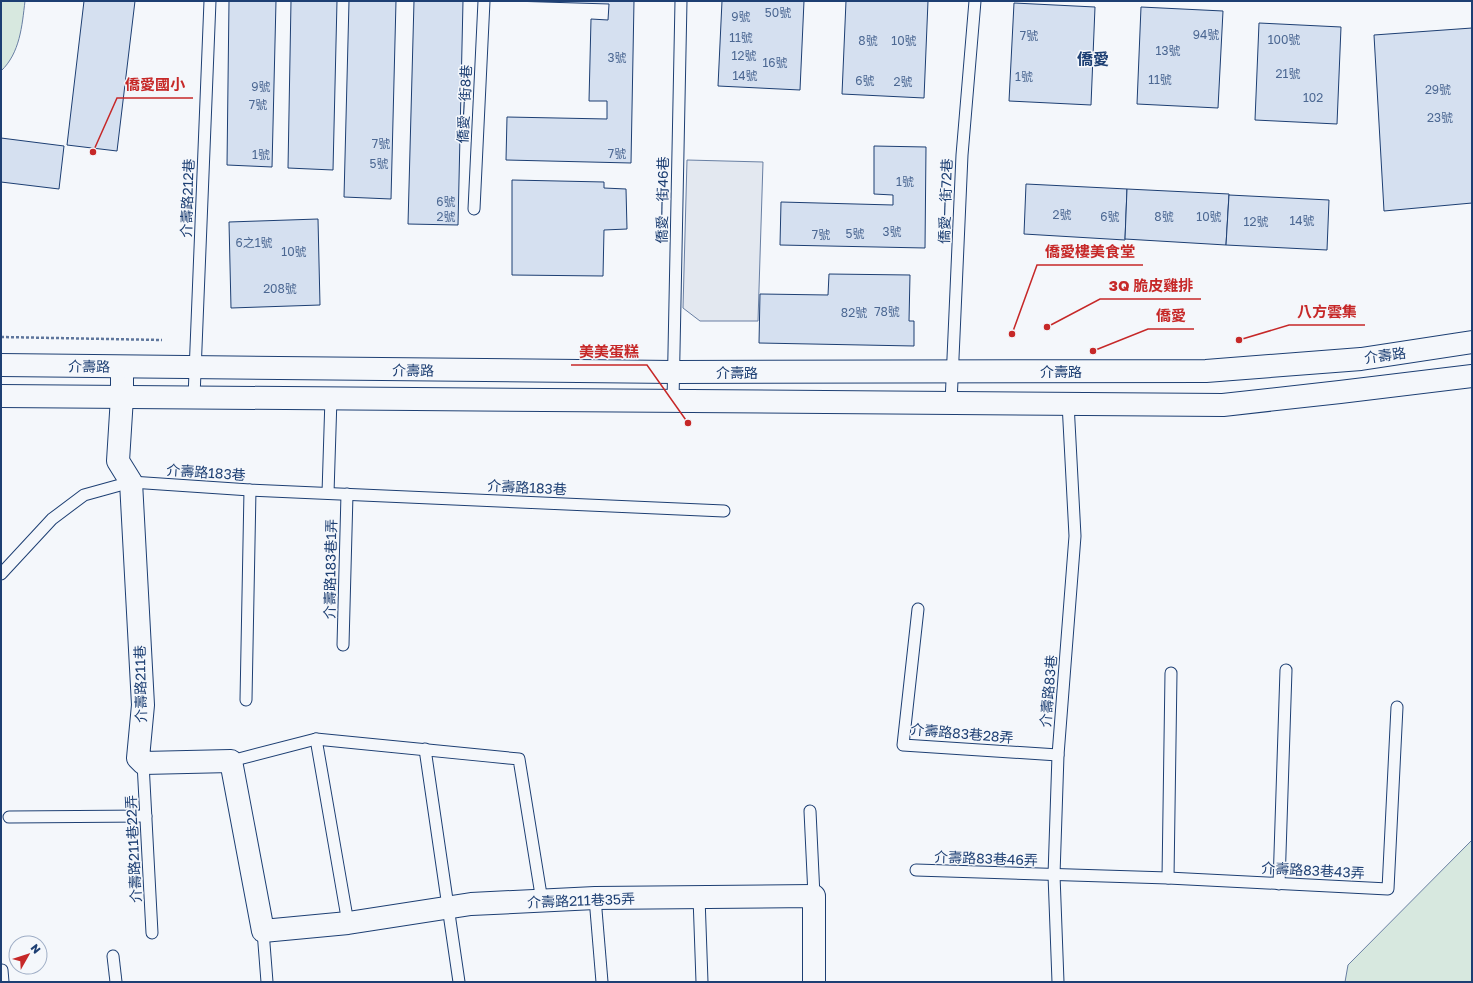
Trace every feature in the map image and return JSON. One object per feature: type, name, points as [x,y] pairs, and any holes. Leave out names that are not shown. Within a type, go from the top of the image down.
[{"type":"main road","name":"介壽路","points":[[1,365],[673,372],[1206,371],[1361,359],[1472,342]]},
{"type":"main road","name":"介壽路211巷","points":[[122,366],[122,396],[118,461],[131,482],[143,705],[138,758],[143,763]]},
{"type":"main road","name":"介壽路","points":[[1,396],[1222,405],[1472,376]]},
{"type":"main road","points":[[143,763],[231,761],[263,931]]},
{"type":"main road","points":[[814,896],[814,982]]},
{"type":"main road","name":"介壽路211巷35弄","points":[[263,931],[348,923],[471,904],[595,898],[814,896]]},
{"type":"lane","name":"介壽路212巷","points":[[194,397],[210,1]]},
{"type":"lane","name":"僑愛一街8巷","points":[[474,209],[484,1]]},
{"type":"lane","name":"僑愛一街46巷","points":[[673,401],[681,1]]},
{"type":"lane","name":"僑愛一街72巷","points":[[951,403],[962,155],[975,1]]},
{"type":"lane","points":[[328,493],[331,398]]},
{"type":"lane","name":"介壽路83巷","points":[[1058,982],[1054,875],[1058,755],[1075,536],[1068,403]]},
{"type":"lane","name":"介壽路183巷","points":[[1,574],[52,519],[84,495],[131,482],[250,490],[724,511]]},
{"type":"lane","points":[[246,700],[250,490]]},
{"type":"lane","name":"介壽路183巷1弄","points":[[343,645],[347,494]]},
{"type":"lane","name":"介壽路83巷28弄","points":[[918,609],[903,745],[1058,755]]},
{"type":"lane","points":[[1279,884],[1286,670]]},
{"type":"lane","points":[[1168,878],[1171,673]]},
{"type":"lane","name":"介壽路83巷43弄","points":[[1054,875],[1168,878],[1388,889],[1397,706]]},
{"type":"lane","points":[[316,739],[348,923]]},
{"type":"lane","points":[[231,761],[316,739],[519,759],[542,901]]},
{"type":"lane","points":[[425,749],[459,982]]},
{"type":"lane","name":"介壽路211巷22弄","points":[[143,763],[152,933]]},
{"type":"lane","points":[[810,811],[814,896]]},
{"type":"lane","points":[[10,817],[146,816]]},
{"type":"lane","name":"介壽路83巷46弄","points":[[916,870],[1054,875]]},
{"type":"lane","points":[[699,897],[702,982]]},
{"type":"lane","points":[[595,898],[602,982]]},
{"type":"lane","points":[[263,931],[267,982]]},
{"type":"lane","points":[[113,956],[116,982]]},
{"type":"lane","points":[[2,970],[3,982]]},
{"type":"path","points":[[1,337],[162,340]]},
{"type":"shaded area","points":[[1,1],[25,1],[21,29],[16,48],[7,64],[1,71]]},
{"type":"shaded area","points":[[687,160],[763,162],[758,321],[700,321],[683,308]]},
{"type":"shaded area","points":[[1472,840],[1472,982],[1345,982],[1348,965]]},
{"type":"building","points":[[84,1],[135,1],[117,151],[67,145]]},
{"type":"building","points":[[229,1],[276,1],[272,167],[227,165]]},
{"type":"building","points":[[291,1],[337,1],[333,170],[288,168]]},
{"type":"building","points":[[349,1],[396,1],[391,199],[344,197]]},
{"type":"building","points":[[414,1],[463,1],[458,225],[408,224]]},
{"type":"building","points":[[511,1],[634,1],[631,163],[506,160],[507,117],[607,119],[607,101],[589,101],[591,19],[608,20],[609,4]]},
{"type":"building","points":[[722,1],[804,1],[800,90],[718,86]]},
{"type":"building","points":[[846,1],[928,1],[924,98],[842,94]]},
{"type":"building","points":[[1014,3],[1095,7],[1091,105],[1009,101]]},
{"type":"building","points":[[1141,7],[1223,11],[1218,108],[1137,104]]},
{"type":"building","points":[[1259,23],[1341,27],[1337,124],[1255,120]]},
{"type":"building","points":[[1472,28],[1472,203],[1384,211],[1374,35]]},
{"type":"building","points":[[1,138],[64,146],[59,189],[1,182]]},
{"type":"building","points":[[874,146],[926,147],[925,248],[780,245],[781,202],[893,205],[893,195],[874,194]]},
{"type":"building","points":[[512,180],[604,182],[604,188],[626,189],[627,229],[604,230],[603,276],[512,275]]},
{"type":"building","points":[[1026,184],[1127,189],[1125,240],[1024,234]]},
{"type":"building","points":[[1127,189],[1229,194],[1226,245],[1125,239]]},
{"type":"building","points":[[1229,195],[1329,200],[1327,250],[1226,245]]},
{"type":"building","points":[[318,219],[320,305],[231,308],[229,222]]},
{"type":"building","points":[[829,274],[910,275],[909,321],[914,321],[914,346],[759,343],[760,294],[828,295]]},
{"type":"place","name":"僑愛國小","points":[[93,152]]},
{"type":"place","name":"3Q 脆皮雞排","points":[[1047,327]]},
{"type":"place","name":"僑愛樓美食堂","points":[[1012,334]]},
{"type":"place","name":"八方雲集","points":[[1239,340]]},
{"type":"place","name":"僑愛","points":[[1093,351]]},
{"type":"place","name":"美美蛋糕","points":[[688,423]]},
{"type":"district","name":"僑愛","points":[[1093,59]]}]
